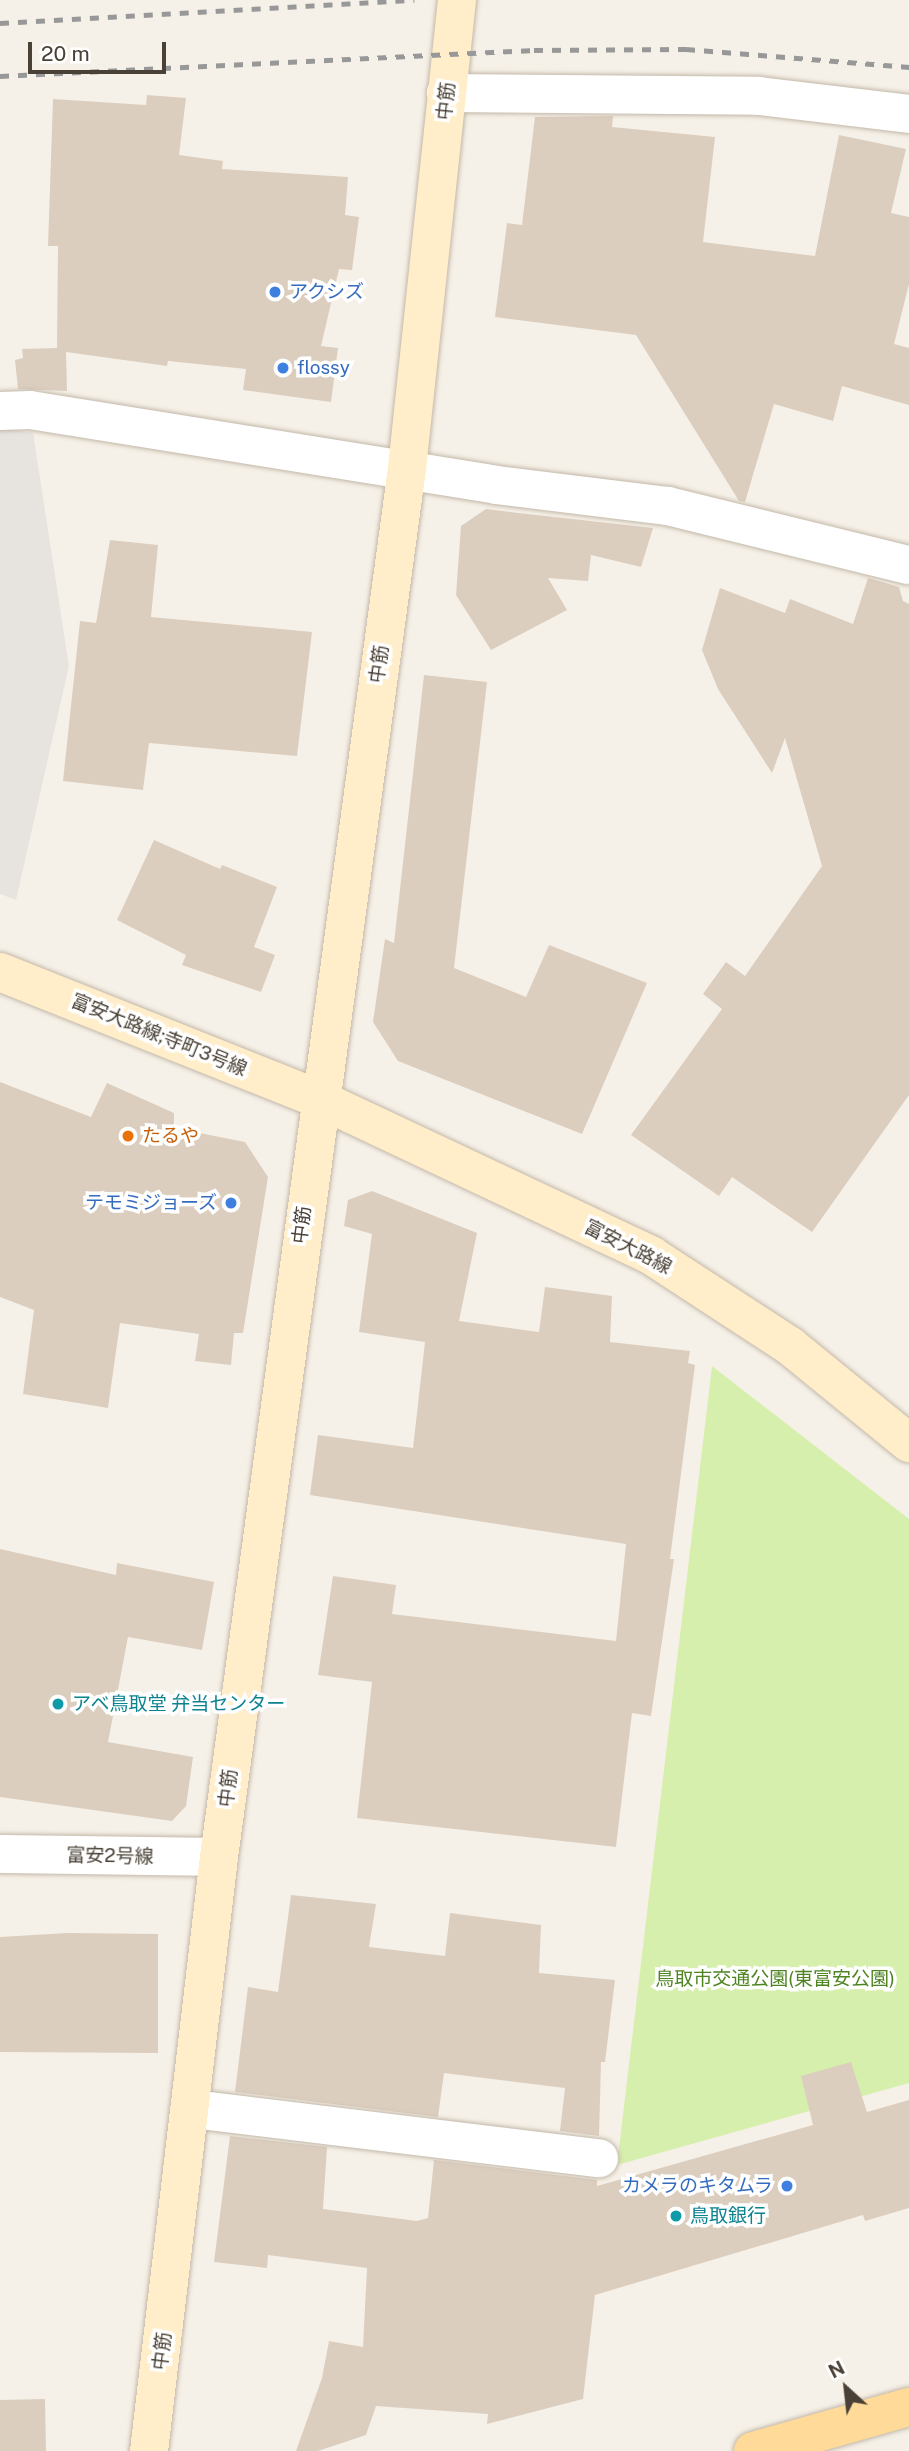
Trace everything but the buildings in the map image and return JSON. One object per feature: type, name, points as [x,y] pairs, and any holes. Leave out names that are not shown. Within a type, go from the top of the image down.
[{"type":"main road","points":[[752,2451],[804,2444],[909,2407]]},
{"type":"street","name":"中筋","points":[[149,2451],[192,2109],[219,1857],[319,1098],[407,468],[457,0]]},
{"type":"street","points":[[446,93],[759,96],[909,114]]},
{"type":"street","points":[[0,411],[30,410],[407,468],[496,485],[668,506],[909,565]]},
{"type":"street","name":"富安大路線;寺町3号線","points":[[0,972],[319,1098]]},
{"type":"street","name":"富安大路線","points":[[319,1098],[652,1255],[790,1346],[909,1443]]},
{"type":"street","name":"富安2号線","points":[[0,1854],[219,1857]]},
{"type":"street","points":[[192,2109],[600,2158]]},
{"type":"green space","name":"鳥取市交通公園(東富安公園)","points":[[712,1366],[909,1519],[909,2083],[617,2165]]},
{"type":"shaded area","points":[[0,428],[33,433],[69,666],[16,900],[0,894]]},
{"type":"railway","points":[[0,23],[414,0]]},
{"type":"railway","points":[[0,76],[534,50],[686,49],[909,67]]},
{"type":"place","name":"アクシズ","points":[[275,292]]},
{"type":"place","name":"flossy","points":[[283,368]]},
{"type":"place","name":"たるや","points":[[128,1136]]},
{"type":"place","name":"テモミジョーズ","points":[[231,1203]]},
{"type":"place","name":"アベ鳥取堂 弁当センター","points":[[58,1704]]},
{"type":"place","name":"カメラのキタムラ","points":[[787,2186]]},
{"type":"place","name":"鳥取銀行","points":[[676,2216]]}]
